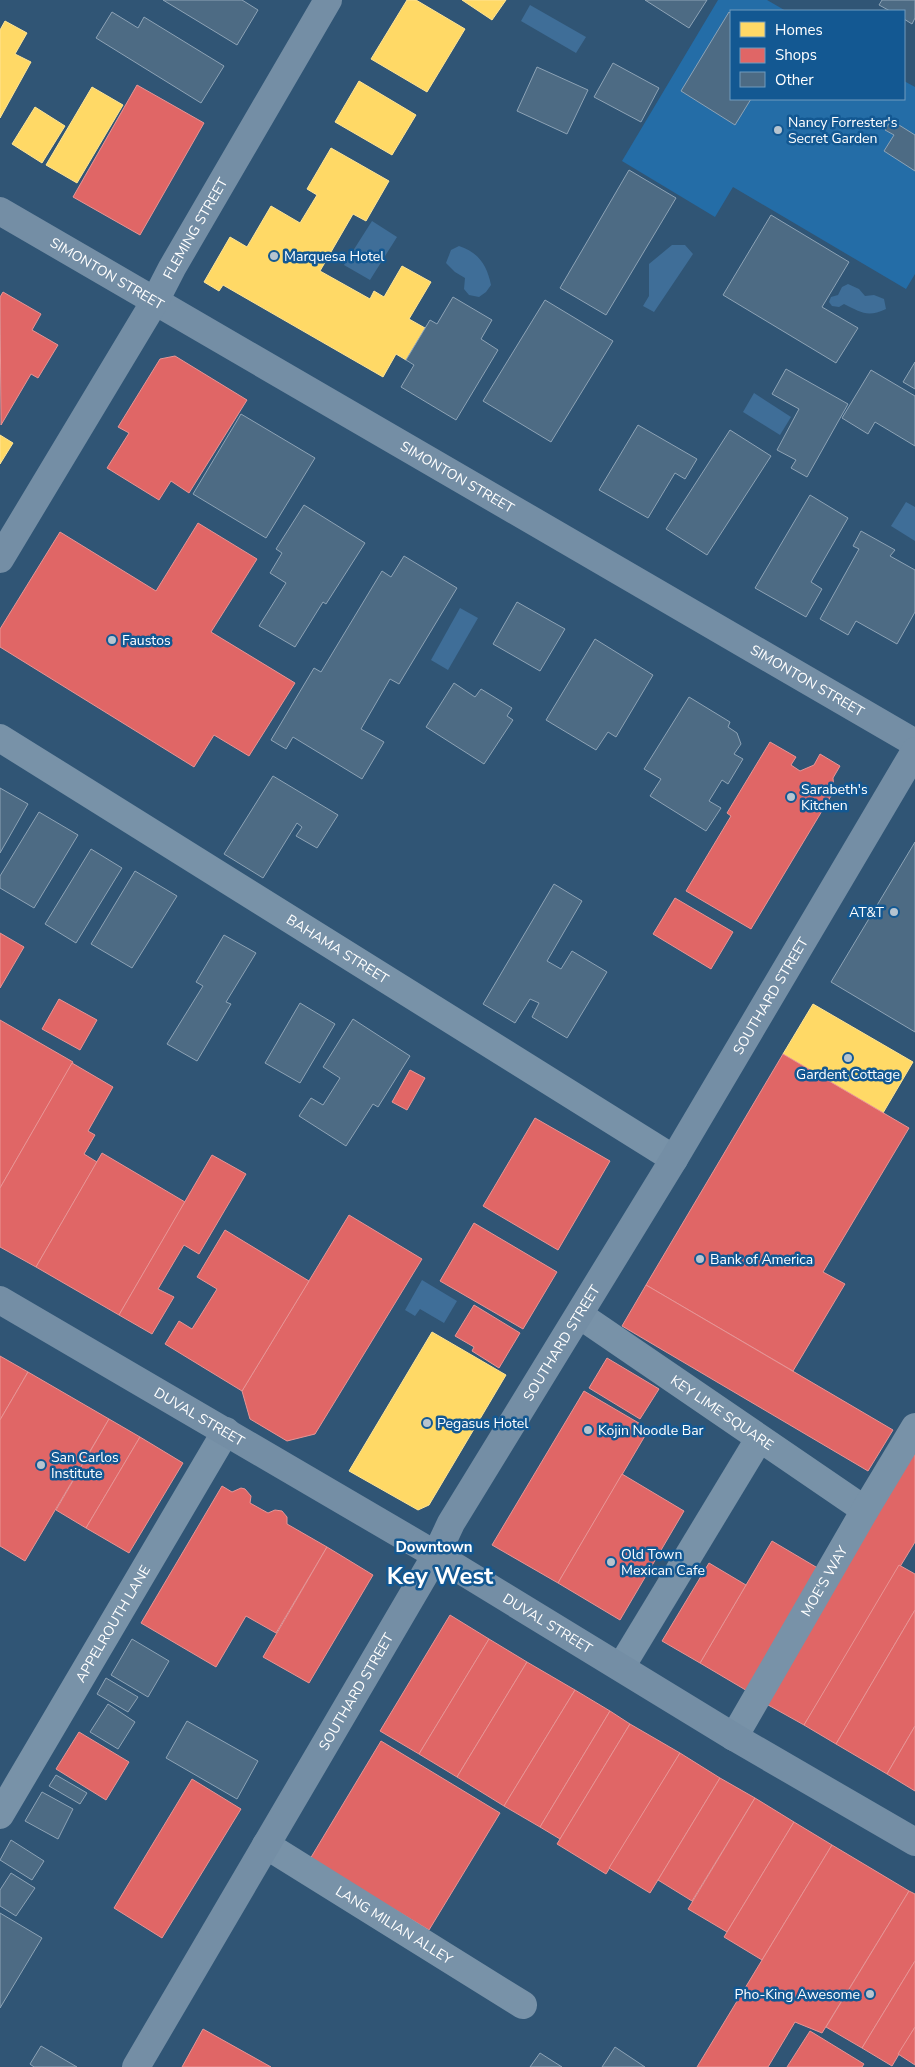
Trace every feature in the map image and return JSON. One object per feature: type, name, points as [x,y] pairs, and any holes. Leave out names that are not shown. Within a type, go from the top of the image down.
[{"type":"street","name":"FLEMING STREET","points":[[0,559],[155,301],[172,268],[328,0]]},
{"type":"street","name":"SIMONTON STREET","points":[[0,211],[915,743]]},
{"type":"street","name":"BAHAMA STREET","points":[[0,738],[674,1159]]},
{"type":"street","name":"SOUTHARD STREET","points":[[136,2067],[436,1555],[452,1523],[580,1316],[915,751]]},
{"type":"street","name":"DUVAL STREET","points":[[0,1300],[436,1555],[734,1737],[915,1842]]},
{"type":"street","name":"KEY LIME SQUARE","points":[[580,1316],[865,1510]]},
{"type":"street","name":"MOE'S WAY","points":[[734,1737],[915,1427]]},
{"type":"street","name":"APPELROUTH LANE","points":[[0,1814],[226,1431]]},
{"type":"street","points":[[621,1667],[759,1439]]},
{"type":"street","name":"LANG MILIAN ALLEY","points":[[266,1845],[523,2005]]},
{"type":"shaded area","name":"Nancy Forrester's Secret Garden","points":[[718,0],[767,0],[784,10],[730,10],[730,100],[905,100],[905,82],[915,87],[915,274],[906,289],[733,187],[715,217],[622,161]]},
{"type":"shaded area","points":[[530,5],[586,37],[576,53],[521,21]]},
{"type":"shaded area","points":[[372,221],[397,237],[370,280],[344,265]]},
{"type":"shaded area","points":[[672,245],[685,245],[693,254],[654,312],[643,306],[649,296],[649,264]]},
{"type":"shaded area","points":[[459,246],[481,260],[487,271],[491,285],[479,297],[469,295],[464,289],[465,278],[446,263],[451,250]]},
{"type":"shaded area","points":[[848,284],[859,289],[865,296],[874,295],[884,299],[886,309],[874,313],[864,313],[844,304],[839,307],[832,306],[829,302],[831,297],[838,295],[842,287]]},
{"type":"shaded area","points":[[754,393],[791,417],[780,435],[743,412]]},
{"type":"shaded area","points":[[906,502],[915,507],[915,541],[891,526]]},
{"type":"shaded area","points":[[460,608],[478,618],[448,670],[431,660]]},
{"type":"shaded area","points":[[422,1280],[457,1301],[444,1323],[420,1309],[415,1316],[405,1310]]},
{"type":"building: Homes","points":[[407,0],[416,0],[465,29],[427,92],[371,59]]},
{"type":"building: Homes","points":[[462,0],[506,0],[492,20]]},
{"type":"building: Homes","points":[[5,21],[27,33],[15,54],[31,62],[0,118],[0,30]]},
{"type":"building: Homes","points":[[359,81],[416,115],[392,155],[335,122]]},
{"type":"building: Homes","points":[[92,87],[123,105],[77,183],[46,165]]},
{"type":"building: Homes","points":[[35,107],[65,126],[42,163],[12,144]]},
{"type":"building: Homes","name":"Marquesa Hotel","points":[[331,148],[389,181],[366,221],[353,214],[320,271],[370,299],[374,291],[384,297],[402,266],[431,282],[409,319],[425,328],[406,360],[396,354],[383,377],[223,285],[219,291],[204,282],[230,237],[247,247],[271,206],[300,223],[317,195],[307,189]]},
{"type":"building: Homes","points":[[0,435],[13,443],[0,464]]},
{"type":"building: Homes","name":"Gardent Cottage","points":[[813,1004],[913,1062],[883,1113],[783,1054]]},
{"type":"building: Homes","name":"Pegasus Hotel","points":[[432,1332],[506,1375],[429,1505],[418,1510],[349,1471]]},
{"type":"building: Shops","points":[[137,85],[204,123],[140,235],[73,197]]},
{"type":"building: Shops","points":[[3,292],[41,314],[32,330],[58,345],[38,378],[31,374],[1,425],[0,297]]},
{"type":"building: Shops","points":[[175,356],[247,400],[189,493],[171,481],[159,500],[107,468],[129,433],[118,427],[160,359]]},
{"type":"building: Shops","name":"Faustos","points":[[198,523],[257,559],[211,632],[295,683],[249,756],[214,735],[194,767],[0,647],[0,629],[60,532],[156,591]]},
{"type":"building: Shops","points":[[770,742],[796,757],[791,765],[800,771],[814,765],[820,754],[840,766],[833,778],[834,791],[751,929],[686,891],[731,816],[727,813]]},
{"type":"building: Shops","points":[[675,898],[733,932],[711,969],[653,934]]},
{"type":"building: Shops","points":[[0,933],[24,947],[0,988]]},
{"type":"building: Shops","points":[[59,999],[97,1020],[80,1050],[42,1029]]},
{"type":"building: Shops","points":[[0,1020],[73,1062],[0,1188]]},
{"type":"building: Shops","points":[[783,1054],[909,1128],[823,1272],[845,1284],[793,1371],[646,1285]]},
{"type":"building: Shops","points":[[72,1063],[113,1087],[88,1131],[95,1135],[84,1154],[97,1162],[36,1267],[0,1247],[0,1188]]},
{"type":"building: Shops","points":[[410,1070],[425,1078],[407,1110],[392,1102]]},
{"type":"building: Shops","points":[[535,1118],[610,1161],[558,1250],[483,1206]]},
{"type":"building: Shops","points":[[102,1153],[185,1202],[119,1315],[36,1267]]},
{"type":"building: Shops","points":[[212,1155],[246,1174],[199,1254],[184,1245],[158,1289],[174,1297],[152,1334],[119,1315]]},
{"type":"building: Shops","points":[[349,1215],[422,1259],[315,1434],[287,1441],[250,1419],[242,1391]]},
{"type":"building: Shops","points":[[474,1223],[557,1272],[523,1329],[440,1281]]},
{"type":"building: Shops","points":[[225,1230],[309,1281],[242,1391],[165,1344],[179,1321],[192,1329],[217,1289],[197,1277]]},
{"type":"building: Shops","points":[[646,1285],[893,1430],[868,1471],[622,1326]]},
{"type":"building: Shops","points":[[474,1305],[520,1333],[499,1368],[472,1351],[474,1347],[455,1336]]},
{"type":"building: Shops","points":[[0,1356],[28,1372],[0,1420]]},
{"type":"building: Shops","points":[[607,1358],[659,1389],[640,1419],[589,1388]]},
{"type":"building: Shops","name":"San Carlos Institute","points":[[28,1372],[109,1419],[25,1561],[0,1546],[0,1420]]},
{"type":"building: Shops","points":[[584,1391],[649,1429],[558,1583],[492,1545]]},
{"type":"building: Shops","points":[[109,1419],[140,1437],[86,1528],[56,1510]]},
{"type":"building: Shops","points":[[140,1437],[183,1463],[129,1553],[86,1528]]},
{"type":"building: Shops","points":[[915,1442],[915,1542],[804,1725],[761,1701]]},
{"type":"building: Shops","points":[[622,1474],[684,1511],[620,1620],[558,1583]]},
{"type":"building: Shops","points":[[222,1486],[232,1492],[241,1488],[245,1489],[251,1496],[250,1503],[268,1513],[275,1510],[282,1511],[287,1517],[287,1524],[327,1547],[276,1633],[246,1616],[216,1667],[141,1623]]},
{"type":"building: Shops","points":[[772,1541],[821,1570],[749,1692],[700,1663]]},
{"type":"building: Shops","points":[[327,1547],[373,1575],[309,1683],[263,1657]]},
{"type":"building: Shops","points":[[709,1563],[746,1585],[700,1663],[662,1641]]},
{"type":"building: Shops","points":[[899,1565],[915,1574],[915,1610],[836,1744],[804,1725]]},
{"type":"building: Shops","points":[[915,1610],[915,1726],[887,1774],[836,1744]]},
{"type":"building: Shops","points":[[450,1615],[489,1639],[419,1754],[380,1731]]},
{"type":"building: Shops","points":[[489,1639],[527,1662],[457,1777],[419,1754]]},
{"type":"building: Shops","points":[[527,1662],[575,1690],[504,1806],[457,1777]]},
{"type":"building: Shops","points":[[575,1690],[610,1711],[540,1827],[504,1806]]},
{"type":"building: Shops","points":[[610,1711],[630,1724],[560,1839],[540,1827]]},
{"type":"building: Shops","points":[[630,1724],[680,1753],[606,1874],[557,1844]]},
{"type":"building: Shops","points":[[915,1726],[915,1791],[887,1774]]},
{"type":"building: Shops","points":[[79,1732],[129,1762],[106,1800],[56,1769]]},
{"type":"building: Shops","points":[[381,1741],[500,1813],[429,1930],[310,1859]]},
{"type":"building: Shops","points":[[680,1753],[720,1778],[650,1893],[609,1868]]},
{"type":"building: Shops","points":[[720,1778],[755,1798],[692,1901],[658,1880]]},
{"type":"building: Shops","points":[[192,1779],[241,1809],[162,1938],[114,1908]]},
{"type":"building: Shops","points":[[755,1798],[794,1822],[727,1932],[688,1909]]},
{"type":"building: Shops","points":[[794,1822],[832,1845],[762,1960],[724,1937]]},
{"type":"building: Shops","points":[[832,1845],[909,1891],[822,2033],[795,2022],[768,2067],[697,2067]]},
{"type":"building: Shops","name":"Pho-King Awesome","points":[[909,1891],[915,1894],[915,1961],[862,2048],[826,2027]]},
{"type":"building: Shops","points":[[915,1961],[915,2027],[892,2066],[862,2048]]},
{"type":"building: Shops","points":[[915,2027],[915,2065],[898,2054]]},
{"type":"building: Shops","points":[[203,2029],[271,2067],[182,2067]]},
{"type":"building: Shops","points":[[810,2031],[864,2064],[862,2067],[787,2067]]},
{"type":"building: Other","points":[[163,0],[242,0],[258,10],[237,45]]},
{"type":"building: Other","points":[[645,0],[707,0],[689,28]]},
{"type":"building: Other","points":[[882,0],[915,0],[915,18],[912,24],[905,20],[905,10],[888,10],[879,5]]},
{"type":"building: Other","points":[[112,12],[138,28],[144,17],[224,66],[201,103],[96,38]]},
{"type":"building: Other","points":[[729,12],[730,100],[750,100],[735,125],[681,91]]},
{"type":"building: Other","points":[[613,63],[659,88],[641,122],[594,97]]},
{"type":"building: Other","points":[[537,67],[588,90],[567,134],[517,111]]},
{"type":"building: Other","points":[[891,120],[915,135],[915,171],[884,151],[894,135],[885,130]]},
{"type":"building: Other","points":[[629,170],[676,198],[606,315],[560,288]]},
{"type":"building: Other","points":[[771,215],[849,262],[822,307],[858,328],[836,363],[723,295]]},
{"type":"building: Other","points":[[453,297],[492,320],[481,339],[498,350],[456,420],[401,387],[414,365],[406,360],[430,320],[437,324]]},
{"type":"building: Other","points":[[545,300],[613,341],[551,442],[483,401]]},
{"type":"building: Other","points":[[915,362],[915,389],[903,382]]},
{"type":"building: Other","points":[[786,369],[848,404],[807,477],[791,468],[796,460],[777,450],[799,409],[772,394]]},
{"type":"building: Other","points":[[871,370],[915,396],[915,446],[875,422],[868,434],[842,418]]},
{"type":"building: Other","points":[[241,414],[315,458],[266,538],[193,494]]},
{"type":"building: Other","points":[[638,425],[697,459],[685,479],[675,473],[648,518],[599,490]]},
{"type":"building: Other","points":[[730,430],[771,456],[707,555],[666,529]]},
{"type":"building: Other","points":[[810,495],[848,518],[811,582],[822,589],[806,617],[755,588]]},
{"type":"building: Other","points":[[304,505],[365,543],[326,604],[323,602],[295,647],[259,626],[286,583],[270,573],[282,553],[276,549]]},
{"type":"building: Other","points":[[861,531],[895,550],[890,556],[915,570],[915,612],[897,644],[856,621],[848,635],[820,619],[859,549],[853,546]]},
{"type":"building: Other","points":[[404,556],[457,588],[399,684],[390,679],[361,729],[384,742],[362,779],[293,737],[286,749],[271,740],[314,668],[321,672],[382,571],[391,577]]},
{"type":"building: Other","points":[[517,602],[565,629],[540,671],[493,644]]},
{"type":"building: Other","points":[[595,639],[653,675],[616,737],[608,732],[596,750],[546,720]]},
{"type":"building: Other","points":[[454,683],[475,697],[481,689],[512,708],[507,716],[513,720],[484,764],[426,727]]},
{"type":"building: Other","points":[[689,697],[730,722],[728,727],[737,733],[741,744],[734,754],[743,759],[728,784],[722,780],[709,801],[721,808],[706,831],[650,796],[661,779],[644,769]]},
{"type":"building: Other","points":[[273,776],[338,815],[317,848],[296,836],[302,827],[297,823],[263,878],[224,854]]},
{"type":"building: Other","points":[[0,788],[28,804],[0,853]]},
{"type":"building: Other","points":[[39,812],[78,835],[34,908],[0,888],[0,876]]},
{"type":"building: Other","name":"AT&T","points":[[915,842],[915,1032],[831,982]]},
{"type":"building: Other","points":[[91,849],[122,868],[76,943],[45,924]]},
{"type":"building: Other","points":[[135,871],[177,896],[132,968],[91,944]]},
{"type":"building: Other","points":[[554,884],[582,901],[547,961],[561,969],[572,951],[607,972],[567,1038],[532,1017],[539,1003],[530,999],[515,1023],[483,1004]]},
{"type":"building: Other","points":[[224,935],[256,953],[226,1002],[231,1004],[197,1061],[167,1044],[203,986],[196,982]]},
{"type":"building: Other","points":[[300,1003],[335,1024],[300,1083],[265,1063]]},
{"type":"building: Other","points":[[353,1019],[410,1056],[378,1107],[373,1104],[346,1146],[299,1116],[311,1098],[323,1105],[340,1078],[323,1067]]},
{"type":"building: Other","points":[[132,1639],[169,1661],[148,1697],[111,1675]]},
{"type":"building: Other","points":[[106,1678],[138,1697],[128,1712],[97,1694]]},
{"type":"building: Other","points":[[108,1704],[135,1722],[118,1749],[90,1732]]},
{"type":"building: Other","points":[[187,1721],[258,1761],[237,1799],[166,1758]]},
{"type":"building: Other","points":[[56,1775],[87,1793],[80,1804],[49,1786]]},
{"type":"building: Other","points":[[42,1792],[73,1809],[58,1839],[25,1821]]},
{"type":"building: Other","points":[[11,1840],[44,1861],[32,1880],[0,1860]]},
{"type":"building: Other","points":[[11,1873],[35,1888],[16,1916],[0,1906],[0,1890]]},
{"type":"building: Other","points":[[0,1913],[42,1938],[0,2008]]},
{"type":"building: Other","points":[[41,2046],[77,2067],[34,2067],[30,2064]]},
{"type":"building: Other","points":[[615,2047],[645,2067],[602,2067]]},
{"type":"building: Other","points":[[540,2053],[562,2067],[530,2067]]},
{"type":"place","name":"Nancy Forrester's Secret Garden","points":[[778,130]]},
{"type":"place","name":"Marquesa Hotel","points":[[274,256]]},
{"type":"place","name":"Faustos","points":[[112,640]]},
{"type":"place","name":"Sarabeth's Kitchen","points":[[791,797]]},
{"type":"place","name":"AT&T","points":[[894,912]]},
{"type":"place","name":"Gardent Cottage","points":[[848,1058]]},
{"type":"place","name":"Bank of America","points":[[700,1259]]},
{"type":"place","name":"Pegasus Hotel","points":[[427,1423]]},
{"type":"place","name":"Kojin Noodle Bar","points":[[588,1430]]},
{"type":"place","name":"San Carlos Institute","points":[[41,1465]]},
{"type":"place","name":"Old Town Mexican Cafe","points":[[611,1562]]},
{"type":"place","name":"Pho-King Awesome","points":[[870,1994]]},
{"type":"district","name":"Downtown","points":[[434,1547]]},
{"type":"district","name":"Key West","points":[[440,1576]]}]
